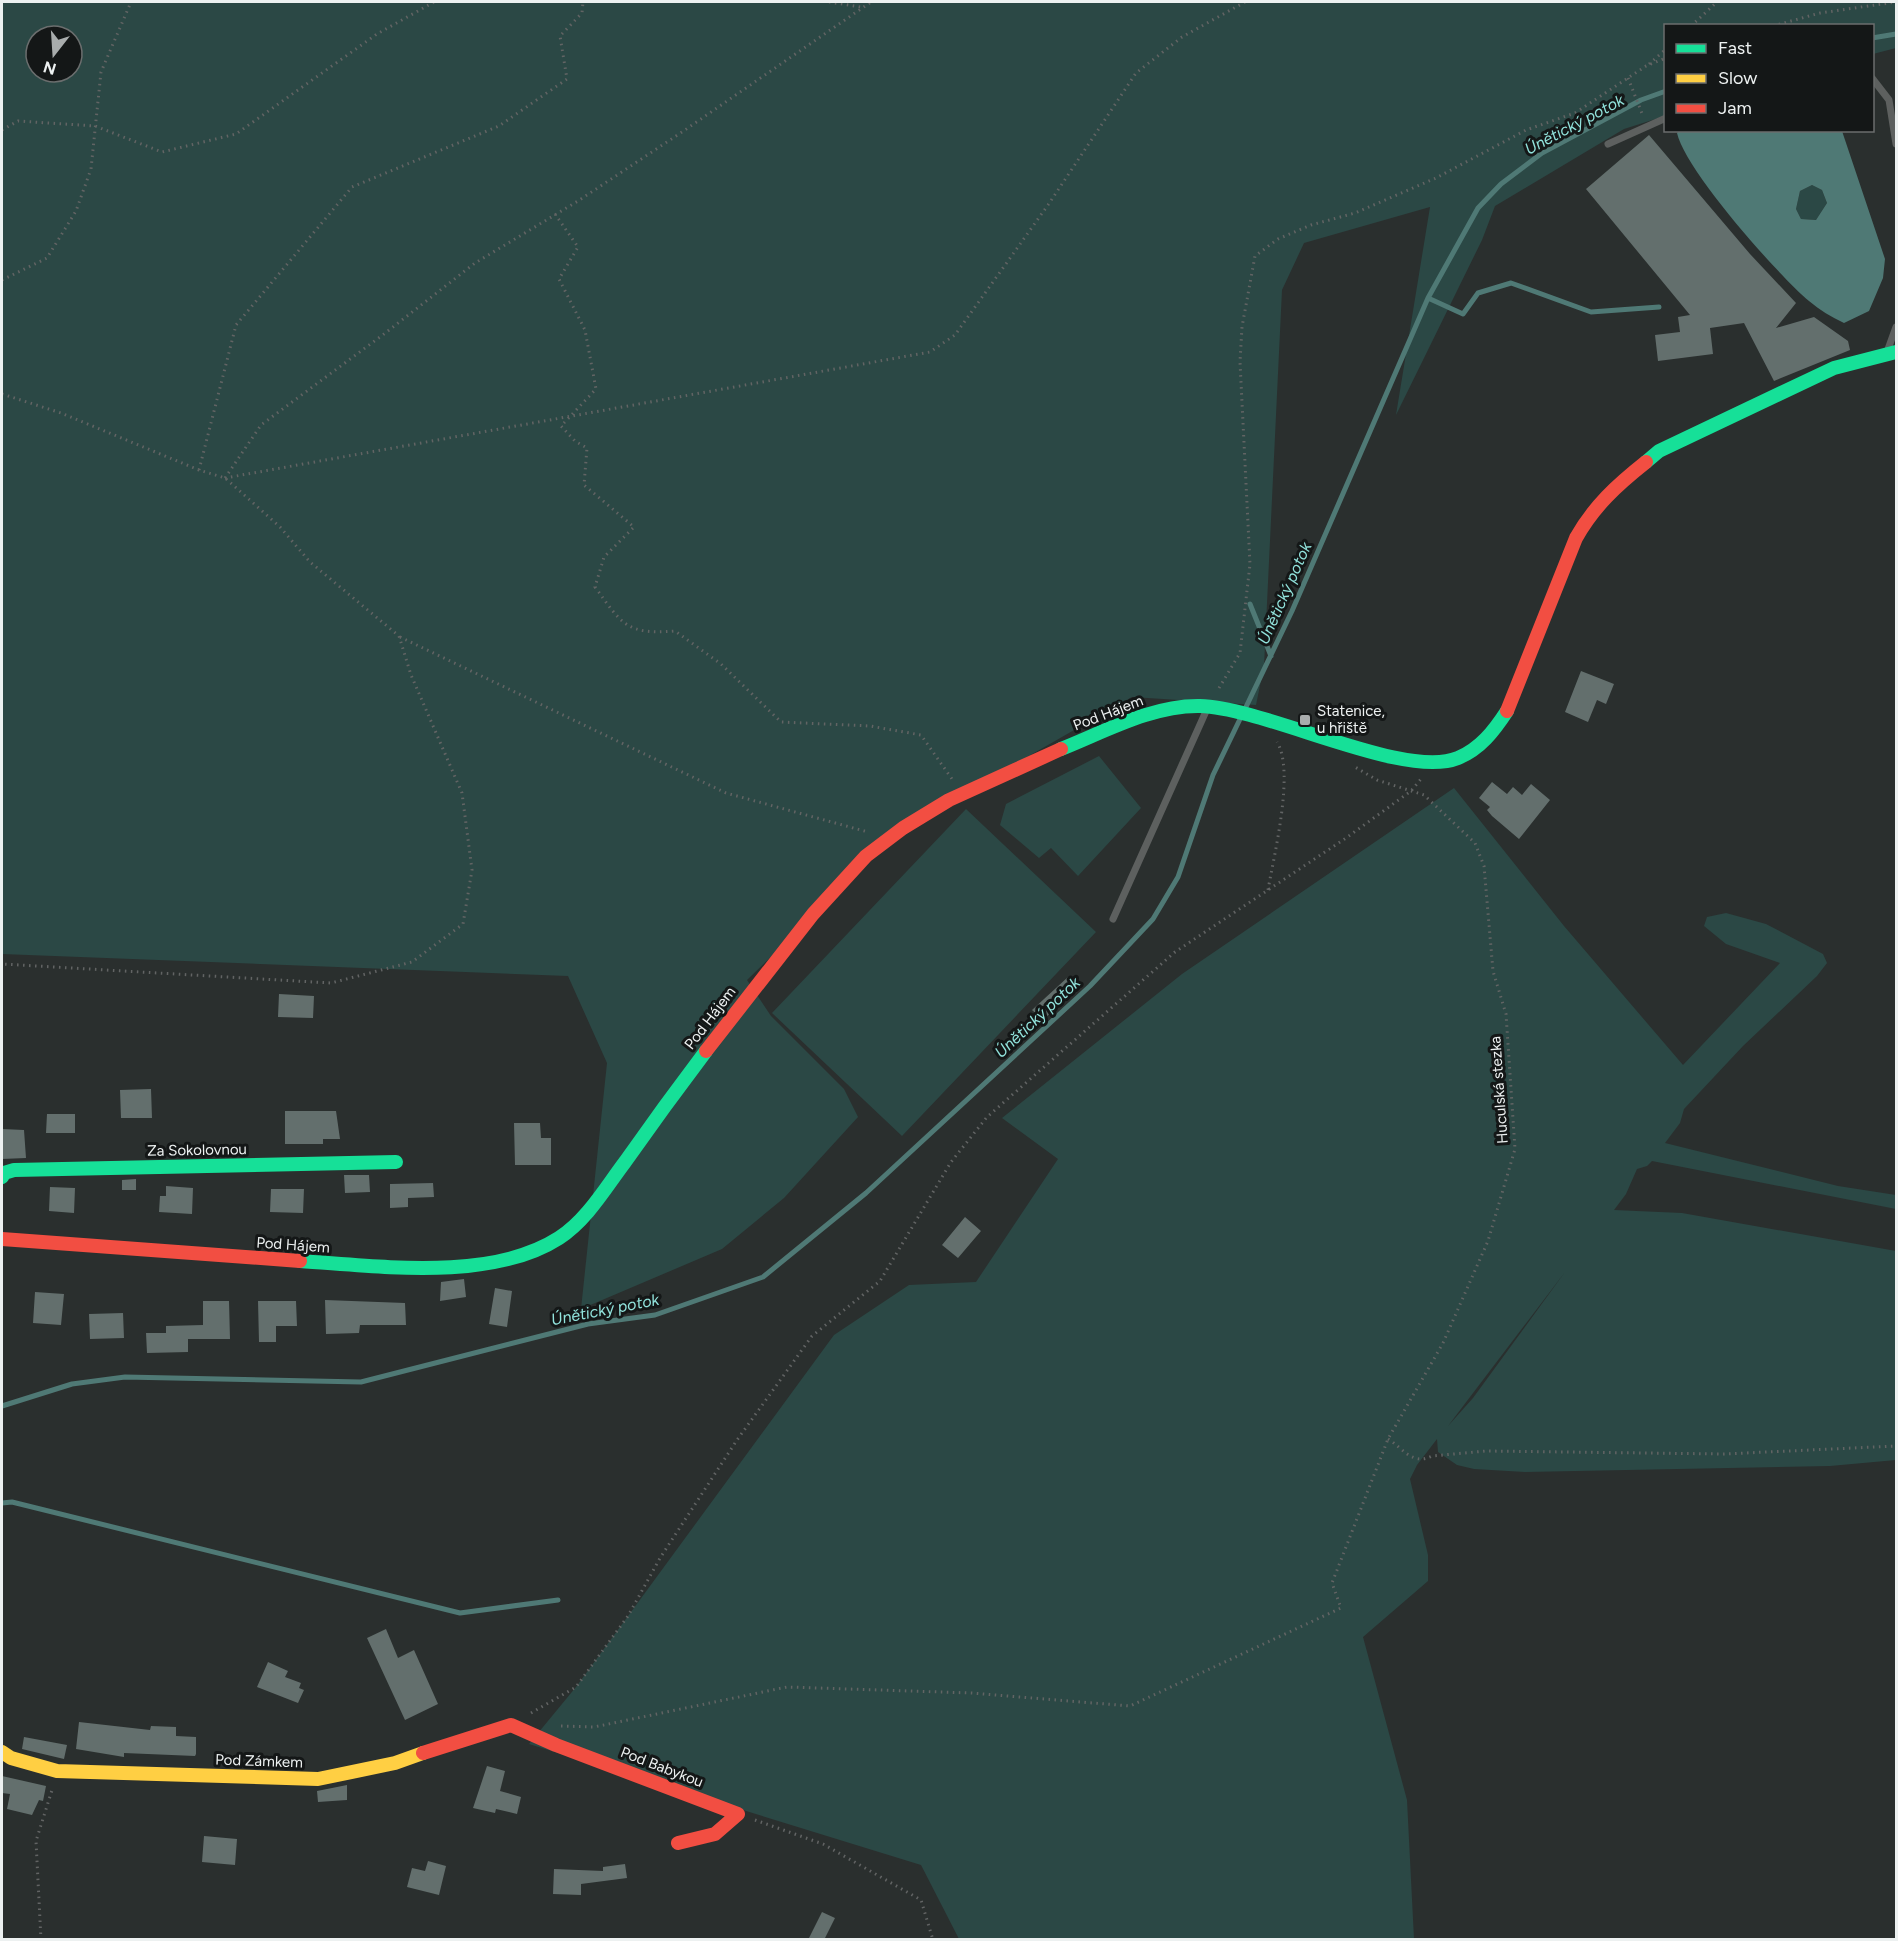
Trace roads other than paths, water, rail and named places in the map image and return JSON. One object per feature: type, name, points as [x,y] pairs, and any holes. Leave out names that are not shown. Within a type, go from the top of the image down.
[{"type":"street","name":"Pod Hájem","points":[[2,1239],[412,1270],[474,1265],[543,1248],[561,1237],[584,1215],[720,1030],[803,926],[855,867],[890,838],[962,793],[1066,747],[1146,716],[1212,700],[1226,710],[1263,718],[1394,757],[1433,762],[1456,759],[1479,747],[1506,713],[1576,538],[1589,515],[1610,490],[1659,451],[1834,368],[1892,353]]},
{"type":"street","name":"Za Sokolovnou","points":[[2,1177],[4,1173],[14,1170],[396,1162]]},
{"type":"street","name":"Pod Zámkem","points":[[2,1752],[11,1758],[57,1771],[318,1779],[395,1763],[470,1736],[511,1725]]},
{"type":"street","name":"Pod Babykou","points":[[511,1725],[738,1814],[715,1834],[678,1843]]},
{"type":"lane","points":[[1874,81],[1889,100],[1896,144]]},
{"type":"lane","points":[[1608,144],[1664,118]]},
{"type":"lane","points":[[1892,353],[1896,327]]},
{"type":"lane","points":[[1113,919],[1212,700]]},
{"type":"waterway","name":"Únětický potok","points":[[1874,38],[1896,34]]},
{"type":"waterway","name":"Únětický potok","points":[[1245,709],[1292,611],[1428,298],[1478,208],[1501,184],[1542,153],[1641,100],[1664,92]]},
{"type":"waterway","points":[[1428,298],[1463,314],[1478,293],[1511,283],[1591,312],[1659,307]]},
{"type":"waterway","points":[[1250,604],[1271,656]]},
{"type":"waterway","name":"Únětický potok","points":[[2,1406],[72,1384],[125,1377],[361,1382],[588,1324],[655,1315],[763,1277],[866,1193],[1090,986],[1153,919],[1178,877],[1213,775],[1241,717]]},
{"type":"waterway","points":[[2,1503],[12,1502],[460,1613],[558,1600]]},
{"type":"place","name":"Statenice, u hřiště","points":[[1305,720]]}]
